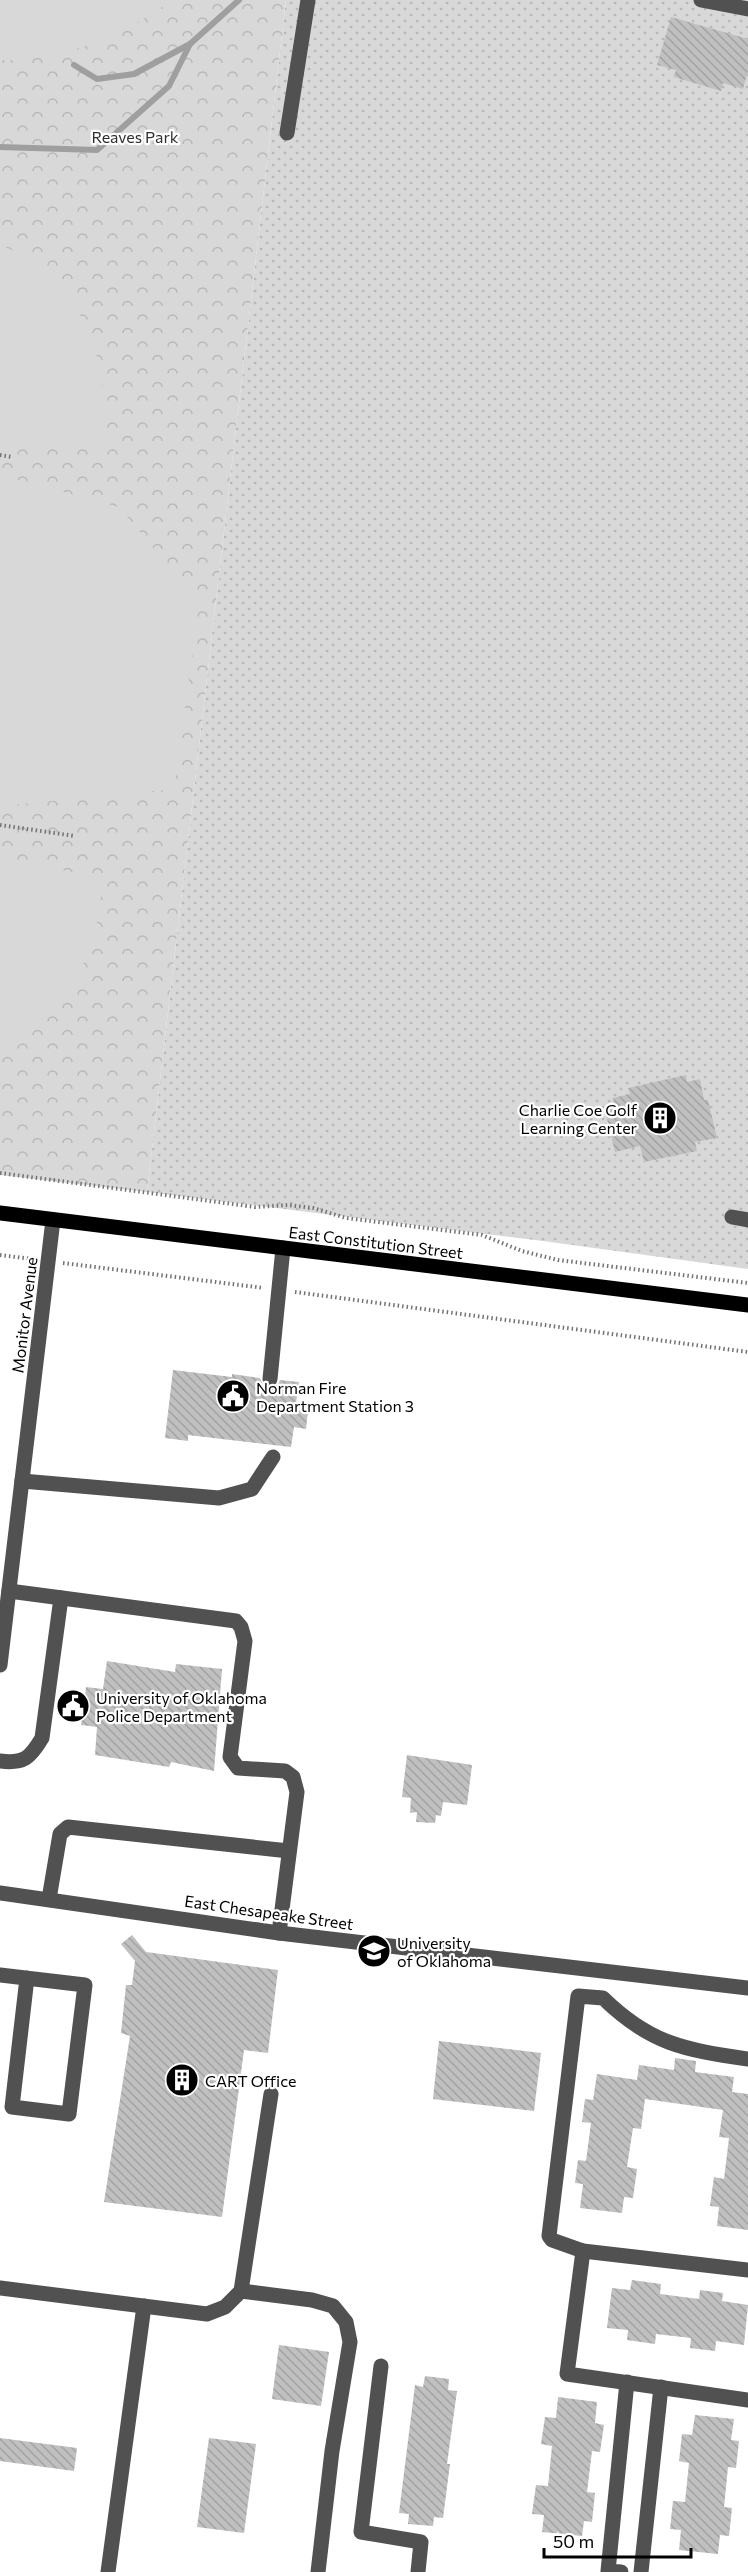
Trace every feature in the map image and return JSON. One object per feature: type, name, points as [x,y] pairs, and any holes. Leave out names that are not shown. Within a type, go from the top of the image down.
[{"type":"main road","name":"East Constitution Street","points":[[0,1214],[748,1305]]},
{"type":"street","points":[[288,133],[308,0]]},
{"type":"street","points":[[701,0],[748,9]]},
{"type":"street","points":[[732,1217],[748,1220]]},
{"type":"street","name":"Monitor Avenue","points":[[0,1665],[53,1220]]},
{"type":"street","points":[[270,1379],[284,1248]]},
{"type":"street","points":[[22,1481],[219,1498],[252,1489],[273,1457]]},
{"type":"street","points":[[9,1591],[236,1621],[241,1626],[245,1641],[230,1757],[238,1768],[285,1771],[293,1777],[297,1792],[279,1933]]},
{"type":"street","points":[[0,1761],[15,1763],[32,1755],[42,1738],[61,1598]]},
{"type":"street","points":[[49,1899],[60,1834],[68,1827],[289,1851]]},
{"type":"street","name":"East Chesapeake Street","points":[[0,1893],[279,1933],[748,1988]]},
{"type":"street","points":[[589,1997],[592,1970]]},
{"type":"street","points":[[0,1975],[27,1978],[85,1985],[69,2114],[12,2107],[27,1978]]},
{"type":"street","points":[[748,2059],[669,2044],[625,2019],[603,1998],[578,1996],[549,2236],[552,2240],[583,2251],[748,2270]]},
{"type":"street","points":[[0,2288],[207,2314],[225,2307],[241,2290],[272,2094]]},
{"type":"street","points":[[583,2251],[567,2374],[748,2400]]},
{"type":"street","points":[[241,2290],[312,2300],[333,2306],[346,2322],[350,2342],[332,2451],[318,2572]]},
{"type":"street","points":[[108,2572],[144,2306]]},
{"type":"street","points":[[381,2367],[361,2532],[421,2542],[418,2572]]},
{"type":"street","points":[[621,2572],[608,2571],[627,2382]]},
{"type":"street","points":[[641,2572],[661,2387]]},
{"type":"path","points":[[0,455],[12,457]]},
{"type":"path","points":[[0,825],[75,836]]},
{"type":"path","points":[[0,1173],[255,1207],[288,1205],[313,1208],[346,1218],[482,1234],[522,1251],[558,1260],[748,1283]]},
{"type":"path","points":[[0,1255],[589,1329],[748,1352]]},
{"type":"green space","name":"Reaves Park","points":[[0,0],[286,0],[147,1192],[0,1175]]},
{"type":"green space","points":[[0,0],[171,0],[133,25],[90,44],[45,57],[0,60]]},
{"type":"green space","points":[[286,0],[748,0],[748,1269],[147,1192]]},
{"type":"green space","points":[[0,244],[29,261],[53,281],[72,303],[87,328],[96,354],[102,383],[104,415],[102,448],[0,447]]},
{"type":"green space","points":[[0,475],[119,507],[199,603],[174,789],[0,806]]},
{"type":"green space","points":[[0,857],[104,879],[93,946],[64,999],[22,1043],[0,1055]]},
{"type":"building","points":[[671,17],[748,39],[748,71],[743,89],[723,83],[721,91],[674,77],[676,70],[657,65]]},
{"type":"building","name":"Charlie Coe Golf Learning Center","points":[[686,1075],[687,1082],[700,1079],[704,1100],[708,1100],[717,1138],[695,1142],[697,1151],[644,1162],[640,1146],[615,1152],[605,1110],[615,1108],[613,1098],[630,1094],[628,1088]]},
{"type":"building","name":"Norman Fire Department Station 3","points":[[173,1370],[260,1378],[264,1387],[270,1389],[278,1385],[280,1380],[299,1382],[295,1410],[308,1411],[306,1429],[294,1427],[291,1447],[188,1435],[188,1441],[165,1438]]},
{"type":"building","name":"University of Oklahoma Police Department","points":[[107,1661],[175,1672],[176,1664],[222,1669],[214,1771],[171,1762],[169,1767],[95,1755],[97,1727],[81,1725],[86,1687],[103,1689]]},
{"type":"building","points":[[407,1755],[472,1765],[467,1805],[443,1802],[441,1816],[436,1815],[435,1823],[416,1822],[417,1812],[410,1813],[411,1798],[402,1797]]},
{"type":"building","name":"CART Office","points":[[132,1935],[146,1952],[278,1970],[268,2053],[244,2050],[222,2217],[104,2202],[130,2036],[121,2033],[126,1985],[132,1985],[135,1961],[121,1944]]},
{"type":"building","points":[[439,2041],[541,2053],[534,2111],[433,2099]]},
{"type":"building","points":[[675,2058],[696,2061],[695,2072],[734,2077],[732,2092],[748,2094],[748,2230],[717,2226],[719,2207],[710,2206],[714,2177],[724,2179],[729,2138],[719,2137],[723,2110],[645,2099],[641,2129],[633,2128],[627,2167],[637,2169],[633,2198],[624,2197],[622,2213],[580,2208],[583,2184],[575,2183],[578,2160],[586,2161],[591,2123],[582,2122],[585,2099],[593,2100],[597,2074],[637,2080],[639,2065],[674,2070]]},
{"type":"building","points":[[632,2280],[661,2284],[660,2294],[699,2299],[700,2290],[723,2293],[722,2301],[748,2305],[744,2345],[716,2341],[715,2351],[690,2348],[691,2338],[656,2334],[655,2344],[627,2340],[628,2330],[607,2328],[612,2288],[630,2290]]},
{"type":"building","points":[[279,2345],[329,2352],[321,2406],[272,2399]]},
{"type":"building","points":[[425,2376],[449,2379],[448,2390],[457,2391],[447,2464],[450,2464],[443,2518],[434,2517],[433,2526],[408,2524],[409,2514],[399,2513],[415,2385],[423,2387]]},
{"type":"building","points":[[558,2397],[597,2402],[595,2423],[604,2425],[600,2452],[592,2451],[587,2492],[595,2493],[592,2522],[584,2521],[582,2536],[542,2532],[544,2515],[532,2514],[536,2485],[548,2486],[552,2446],[541,2444],[545,2417],[556,2418]]},
{"type":"building","points":[[695,2415],[734,2419],[731,2440],[739,2441],[736,2468],[728,2467],[724,2507],[732,2508],[729,2536],[720,2535],[718,2554],[679,2550],[681,2530],[670,2529],[673,2501],[685,2502],[689,2463],[679,2461],[682,2434],[692,2435]]},
{"type":"building","points":[[0,2438],[77,2448],[74,2471],[0,2461]]},
{"type":"building","points":[[209,2438],[256,2444],[244,2533],[197,2527]]},
{"type":"waterway","points":[[74,65],[97,79],[134,74],[190,44],[239,0]]},
{"type":"waterway","points":[[0,147],[97,150],[169,86],[190,44]]},
{"type":"place","name":"Charlie Coe Golf Learning Center","points":[[660,1118]]},
{"type":"place","name":"Norman Fire Department Station 3","points":[[233,1396]]},
{"type":"place","name":"University of Oklahoma Police Department","points":[[73,1706]]},
{"type":"place","name":"University of Oklahoma","points":[[374,1951]]},
{"type":"place","name":"CART Office","points":[[182,2080]]}]
